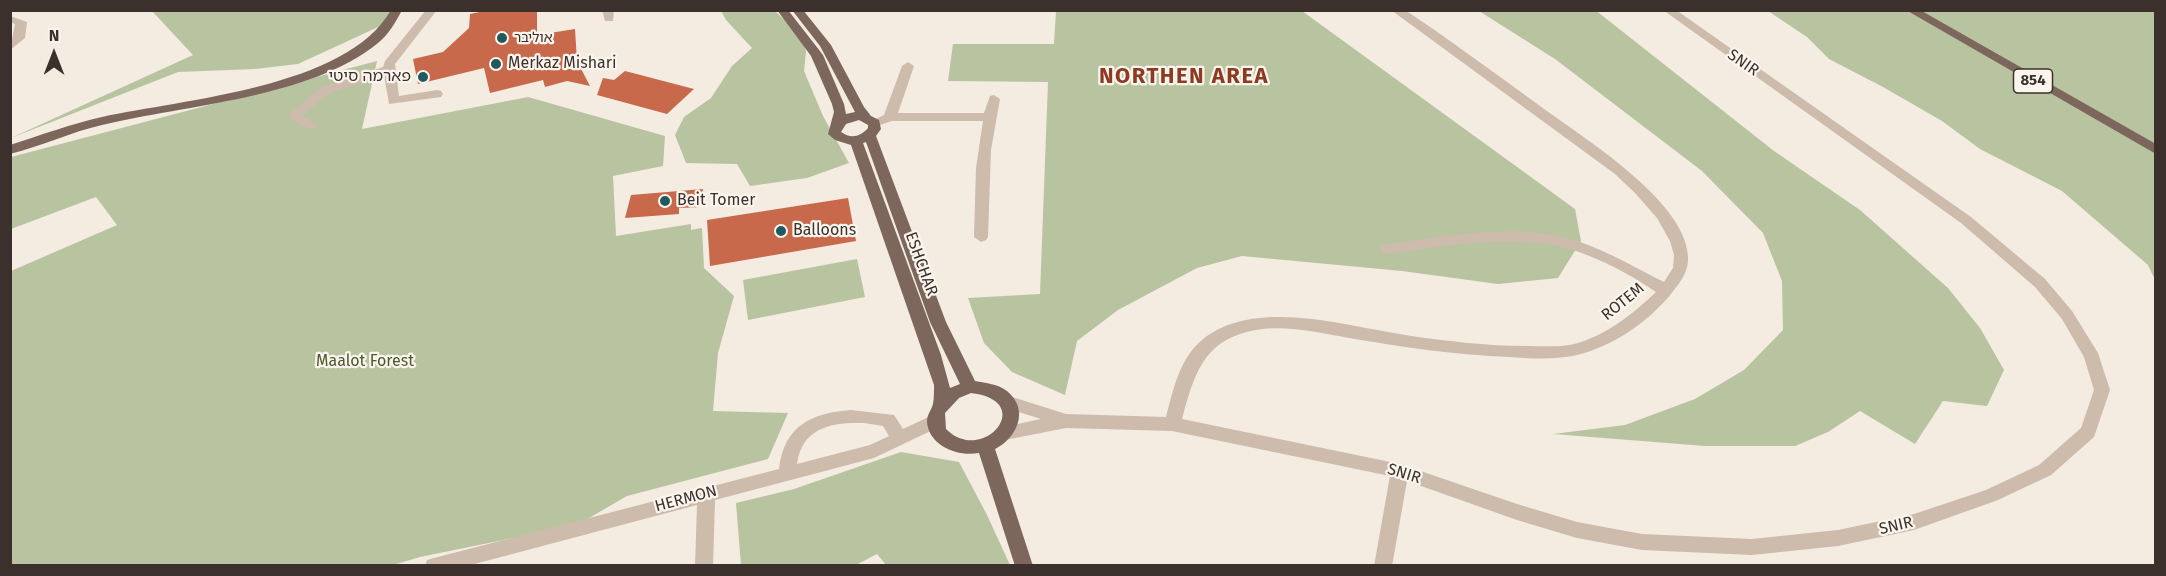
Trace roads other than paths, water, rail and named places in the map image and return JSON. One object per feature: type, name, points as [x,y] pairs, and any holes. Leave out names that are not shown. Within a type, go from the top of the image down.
[{"type":"main road","points":[[10,150],[82,127],[249,91],[308,75],[370,44],[386,29],[398,10]]},
{"type":"main road","points":[[782,10],[818,55],[840,112],[834,130],[838,138],[867,129],[854,116],[838,123]]},
{"type":"main road","name":"ESHCHAR","points":[[797,10],[825,45],[858,108],[938,322],[962,375],[970,387]]},
{"type":"main road","name":"854","points":[[1911,10],[2156,150]]},
{"type":"main road","name":"ESHCHAR","points":[[867,129],[942,385],[941,403]]},
{"type":"main road","points":[[970,387],[993,389],[1009,402],[1013,411],[1012,422],[1005,433],[985,445],[974,447],[952,443],[943,437],[935,421],[936,412],[949,395],[970,387]]},
{"type":"main road","points":[[985,445],[1024,566]]},
{"type":"street","points":[[432,10],[389,64],[389,69],[393,101],[437,94]]},
{"type":"street","name":"ROTEM","points":[[1172,424],[1188,369],[1207,344],[1235,328],[1264,322],[1294,323],[1486,351],[1549,353],[1587,347],[1618,333],[1666,290],[1680,269],[1681,253],[1673,232],[1644,192],[1620,171],[1432,33],[1396,10]]},
{"type":"street","name":"SNIR","points":[[1005,433],[1066,421],[1172,424],[1400,471],[1517,512],[1577,530],[1642,542],[1752,547],[1838,538],[1914,522],[1992,495],[2045,470],[2088,432],[2102,390],[2092,357],[2067,315],[2040,283],[1966,220],[1668,10]]},
{"type":"street","points":[[10,47],[19,38],[21,22],[15,16]]},
{"type":"street","points":[[890,117],[908,66]]},
{"type":"street","points":[[311,124],[295,116],[317,95],[389,69]]},
{"type":"street","points":[[981,237],[981,191],[989,117],[994,99]]},
{"type":"street","points":[[867,129],[890,117],[989,117]]},
{"type":"street","points":[[1387,249],[1479,238],[1553,240],[1584,250],[1666,290]]},
{"type":"street","name":"SNIR","points":[[1009,402],[1066,421]]},
{"type":"street","points":[[787,473],[789,458],[796,439],[817,423],[842,416],[868,416],[888,420],[900,438]]},
{"type":"street","name":"HERMON","points":[[434,566],[874,451],[935,421]]},
{"type":"street","points":[[1383,566],[1400,471]]},
{"type":"street","points":[[704,566],[706,494]]},
{"type":"place","name":"אוליבר","points":[[502,38]]},
{"type":"place","name":"Merkaz Mishari","points":[[496,64]]},
{"type":"place","name":"פארמה סיטי","points":[[423,77]]},
{"type":"place","name":"Beit Tomer","points":[[665,201]]},
{"type":"place","name":"Balloons","points":[[781,231]]},
{"type":"district","name":"NORTHEN AREA","points":[[1184,77]]},
{"type":"park label","name":"Maalot Forest","points":[[365,362]]}]
